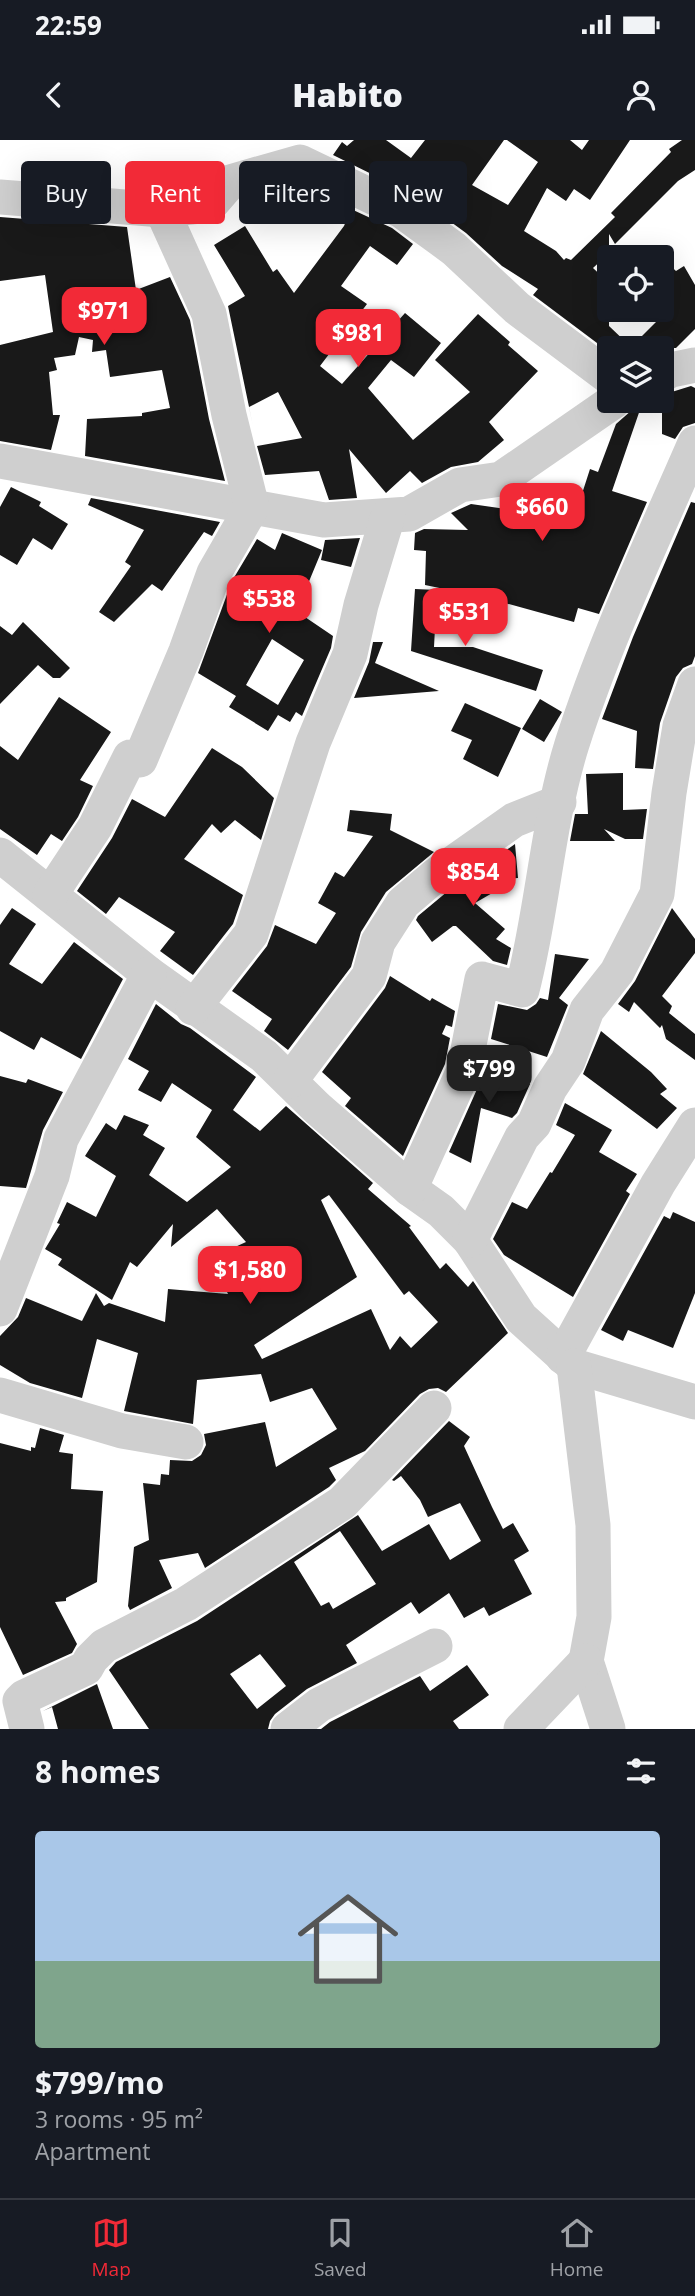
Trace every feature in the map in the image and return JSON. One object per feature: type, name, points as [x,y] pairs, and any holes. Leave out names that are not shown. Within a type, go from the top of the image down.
[{"type":"street","points":[[225,187],[230,182],[300,162],[402,211],[454,249],[517,309],[597,368]]},
{"type":"street","points":[[0,197],[125,207]]},
{"type":"street","points":[[50,895],[95,827],[130,757],[140,760],[186,651],[214,573],[252,507],[229,415],[209,314],[168,224]]},
{"type":"street","points":[[674,369],[695,365]]},
{"type":"street","points":[[0,461],[9,465],[324,520],[388,516],[409,514],[460,485],[501,479],[597,413]]},
{"type":"street","points":[[410,1189],[464,1070],[482,979],[523,990],[572,745],[619,620],[695,443]]},
{"type":"street","points":[[193,1007],[250,934],[313,743],[350,654],[361,605],[388,516]]},
{"type":"street","points":[[470,1240],[522,1137],[534,1124],[550,1088],[568,1061],[587,1010],[617,972],[657,894],[668,793],[680,726],[695,684]]},
{"type":"street","points":[[289,1081],[369,976],[378,943],[403,903],[436,875],[514,820],[559,802]]},
{"type":"street","points":[[0,855],[149,974],[264,1056],[410,1189],[441,1211],[470,1240],[520,1318],[569,1362],[695,1402]]},
{"type":"street","points":[[0,1309],[52,1176],[61,1139],[149,974]]},
{"type":"street","points":[[608,1729],[586,1661],[594,1617],[593,1525],[569,1362],[658,1184],[695,1125]]},
{"type":"street","points":[[0,1395],[122,1431],[186,1442]]},
{"type":"street","points":[[27,1729],[20,1705],[24,1697],[86,1668],[104,1646],[186,1604],[342,1503],[434,1408]]},
{"type":"street","points":[[288,1729],[319,1705],[435,1646]]},
{"type":"street","points":[[521,1729],[586,1661]]},
{"type":"building","points":[[354,140],[386,140],[411,158],[425,140],[504,140],[472,185],[508,205],[538,162],[507,140],[570,140],[582,150],[589,140],[630,140],[590,200],[574,189],[566,201],[547,188],[524,231],[556,251],[564,260],[571,260],[615,217],[611,213],[671,152],[669,149],[682,140],[695,140],[695,170],[678,181],[615,244],[609,234],[609,245],[597,245],[597,264],[593,268],[597,272],[597,322],[609,322],[609,326],[619,336],[597,336],[597,343],[533,295],[538,289],[502,266],[454,224],[467,224],[467,161],[369,161],[369,173],[355,166],[355,161],[345,161],[333,155],[342,142],[347,146]]},
{"type":"building","points":[[355,211],[369,217],[369,224],[383,224],[413,244],[397,265],[370,246],[341,286],[367,304],[320,366],[342,384],[405,313],[441,343],[414,377],[391,360],[368,388],[413,440],[470,392],[435,360],[478,314],[538,371],[489,422],[504,440],[478,462],[451,467],[422,483],[410,471],[386,493],[349,449],[357,498],[329,500],[319,471],[265,475],[257,446],[302,438],[278,392],[249,407],[228,306],[245,296],[214,245],[245,226],[273,272],[277,269],[294,293],[345,224],[355,224]]},
{"type":"building","points":[[0,217],[21,219],[21,224],[127,227],[136,290],[170,277],[190,320],[209,419],[225,481],[85,456],[87,419],[142,416],[142,413],[170,408],[162,370],[110,377],[106,350],[92,352],[93,340],[79,337],[75,355],[54,358],[57,370],[49,372],[53,415],[60,415],[51,450],[0,441],[0,345],[53,332],[45,275],[0,281]]},
{"type":"building","points":[[684,266],[695,285],[695,329],[676,348],[674,336],[642,336],[656,322],[674,322],[674,269],[676,271]]},
{"type":"building","points":[[691,386],[695,388],[695,423],[683,427],[675,439],[662,434],[662,413],[674,413],[674,391]]},
{"type":"building","points":[[629,413],[639,413],[612,491],[647,502],[599,614],[578,608],[574,622],[483,597],[425,585],[426,551],[414,550],[415,533],[424,529],[468,530],[451,513],[471,504],[506,509],[509,497],[519,491],[580,500],[590,469],[598,472],[616,424]]},
{"type":"building","points":[[11,487],[41,502],[39,506],[68,524],[52,550],[33,538],[17,565],[0,555],[0,507]]},
{"type":"building","points":[[91,498],[220,522],[212,536],[204,532],[162,591],[152,584],[114,622],[99,612],[131,566],[125,562],[144,530],[88,505]]},
{"type":"building","points":[[691,502],[695,503],[695,656],[692,664],[683,668],[676,677],[660,723],[653,769],[635,768],[637,731],[602,719],[633,637]]},
{"type":"building","points":[[282,533],[322,550],[298,608],[308,613],[305,617],[333,636],[331,648],[302,716],[296,712],[290,722],[278,715],[268,731],[229,707],[236,696],[198,673],[232,581],[257,539],[275,550]],"holes":[[[272,639],[304,660],[278,705],[246,685]]]},
{"type":"building","points":[[360,538],[351,567],[321,560],[325,540]]},
{"type":"building","points":[[415,589],[437,590],[434,647],[473,647],[543,670],[536,691],[411,651]]},
{"type":"building","points":[[23,622],[70,668],[60,678],[53,678],[38,665],[0,704],[0,626],[12,635]]},
{"type":"building","points":[[373,642],[383,642],[375,663],[439,691],[354,698],[369,662]]},
{"type":"building","points":[[59,697],[111,732],[80,780],[93,786],[78,817],[62,841],[51,834],[37,855],[0,829],[0,746],[18,760]]},
{"type":"building","points":[[540,699],[562,712],[544,742],[522,729]]},
{"type":"building","points":[[465,703],[521,728],[498,777],[463,759],[472,740],[451,731]]},
{"type":"building","points":[[212,748],[242,767],[274,798],[261,840],[235,820],[221,833],[212,824],[184,859],[243,895],[233,924],[193,975],[160,951],[175,932],[119,897],[106,914],[77,891],[112,838],[132,799],[165,817]]},
{"type":"building","points":[[623,773],[623,810],[647,809],[643,839],[625,839],[604,829],[615,841],[570,841],[575,814],[588,814],[586,774]]},
{"type":"building","points":[[350,810],[392,814],[390,830],[434,852],[386,892],[361,932],[351,967],[288,1050],[264,1031],[272,1019],[232,991],[267,946],[275,925],[316,944],[336,913],[318,903],[335,872],[344,877],[373,836],[347,831]]},
{"type":"building","points":[[515,844],[518,878],[487,880],[494,892],[475,903],[505,929],[496,939],[511,948],[507,965],[493,961],[456,926],[432,942],[416,920],[418,916],[448,891]]},
{"type":"building","points":[[12,908],[36,924],[9,964],[42,984],[74,942],[123,979],[81,1059],[41,1037],[34,1050],[0,1031],[0,925]]},
{"type":"building","points":[[672,908],[695,939],[695,953],[662,996],[672,1006],[669,1013],[695,1034],[695,1060],[666,1039],[662,1025],[660,1028],[634,1002],[629,1012],[618,1004],[635,981]]},
{"type":"building","points":[[555,954],[589,959],[559,998],[568,1005],[547,1057],[491,1039],[498,1004],[527,1010],[540,998],[548,1000]]},
{"type":"building","points":[[390,976],[430,1001],[432,998],[455,1011],[452,1027],[446,1025],[442,1034],[450,1038],[445,1064],[403,1156],[345,1106],[351,1098],[322,1072],[385,988]]},
{"type":"building","points":[[156,1004],[256,1077],[233,1110],[260,1131],[286,1106],[373,1183],[368,1189],[411,1226],[409,1227],[440,1269],[446,1263],[468,1287],[473,1281],[508,1333],[446,1392],[438,1388],[420,1394],[365,1451],[329,1468],[336,1480],[329,1487],[205,1568],[198,1553],[159,1560],[172,1588],[130,1610],[128,1606],[134,1547],[149,1540],[143,1483],[160,1485],[161,1474],[169,1475],[170,1460],[192,1461],[201,1455],[206,1445],[204,1434],[265,1422],[276,1467],[337,1429],[312,1388],[270,1402],[261,1374],[197,1380],[193,1424],[124,1411],[138,1353],[97,1339],[82,1398],[30,1383],[0,1365],[0,1336],[18,1317],[26,1298],[82,1321],[96,1293],[104,1306],[109,1303],[165,1322],[168,1289],[228,1294],[211,1258],[246,1242],[217,1209],[171,1247],[173,1224],[137,1267],[130,1262],[112,1300],[58,1265],[62,1259],[45,1249],[60,1224],[57,1223],[67,1202],[96,1217],[116,1176],[85,1156],[106,1123],[116,1130],[124,1115],[149,1125],[143,1135],[165,1148],[149,1175],[187,1202],[231,1167],[196,1137],[212,1110],[172,1083],[161,1102],[138,1090],[149,1071],[128,1059]],"holes":[[[329,1195],[404,1295],[409,1291],[438,1322],[411,1348],[400,1336],[390,1350],[371,1309],[262,1359],[254,1345],[357,1277],[321,1200]]]},
{"type":"building","points":[[601,1031],[651,1072],[667,1089],[660,1094],[677,1108],[657,1129],[583,1074]]},
{"type":"building","points":[[487,1059],[530,1084],[512,1118],[481,1108],[471,1163],[449,1152],[482,1078]]},
{"type":"building","points":[[0,1076],[26,1083],[28,1079],[63,1092],[43,1130],[26,1188],[0,1186]]},
{"type":"building","points":[[565,1103],[612,1130],[599,1152],[637,1174],[626,1191],[630,1194],[573,1297],[504,1255],[493,1239],[512,1202],[527,1209],[575,1135],[556,1125]]},
{"type":"building","points":[[673,1212],[695,1222],[695,1293],[673,1348],[628,1330],[623,1341],[601,1330],[664,1216],[670,1219]]},
{"type":"building","points":[[449,1421],[470,1437],[464,1446],[503,1529],[513,1523],[529,1551],[514,1560],[532,1594],[489,1616],[484,1607],[464,1618],[449,1593],[419,1614],[411,1602],[346,1645],[357,1663],[307,1689],[275,1714],[268,1729],[149,1729],[109,1670],[116,1662],[197,1621],[358,1515],[382,1551],[429,1524],[450,1560],[481,1541],[460,1503],[428,1517],[420,1500],[401,1476],[392,1480]],"holes":[[[340,1531],[376,1584],[333,1609],[329,1602],[321,1606],[294,1562]],[[260,1654],[286,1686],[257,1709],[230,1674]]]},
{"type":"building","points":[[40,1428],[64,1435],[59,1452],[73,1454],[71,1489],[103,1491],[97,1582],[66,1598],[66,1601],[55,1602],[77,1644],[72,1653],[23,1675],[0,1627],[0,1443],[31,1451],[31,1447],[35,1448]]},
{"type":"building","points":[[467,1665],[489,1695],[453,1721],[459,1729],[321,1729],[420,1676],[430,1691]]},
{"type":"building","points":[[97,1684],[113,1729],[58,1729],[52,1707],[43,1711]]}]
